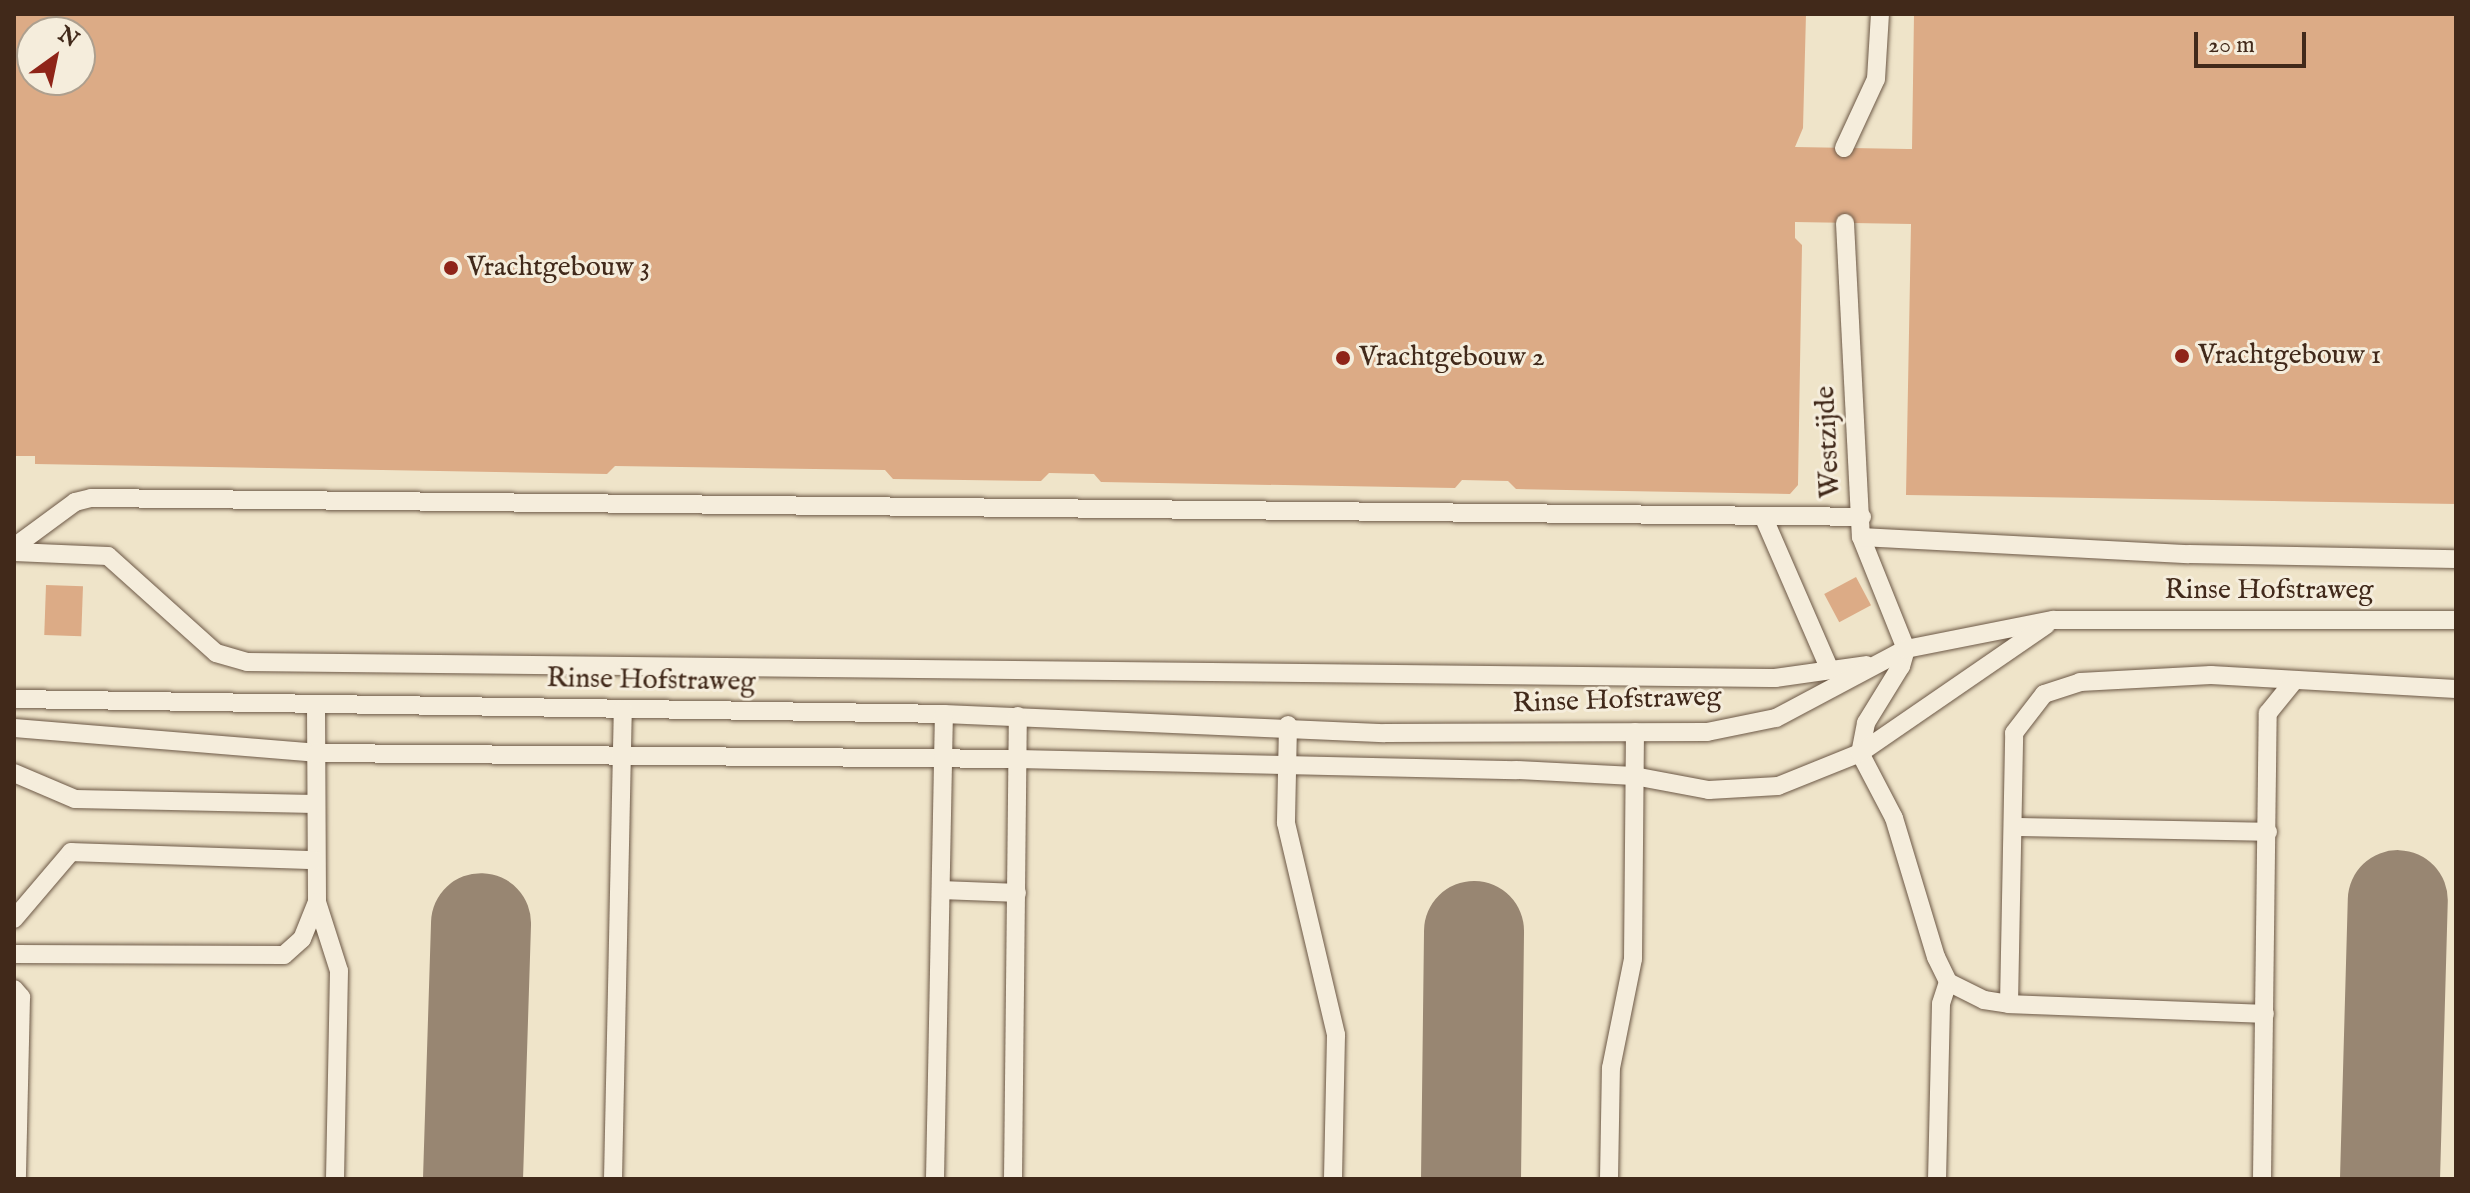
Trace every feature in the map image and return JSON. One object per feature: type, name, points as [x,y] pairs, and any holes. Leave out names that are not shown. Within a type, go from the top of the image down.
[{"type":"lane","points":[[1844,148],[1876,79],[1880,14]]},
{"type":"lane","name":"Westzijde","points":[[1845,223],[1861,537],[1906,649]]},
{"type":"lane","points":[[14,550],[75,502],[91,498],[1862,517]]},
{"type":"lane","points":[[1763,516],[1830,670]]},
{"type":"lane","points":[[1861,537],[2189,554],[2456,559]]},
{"type":"lane","points":[[14,550],[108,556],[216,653],[247,662],[1775,678],[1880,663]]},
{"type":"lane","points":[[14,728],[316,753],[946,762],[1018,759],[1284,765],[1634,776],[1709,790],[1778,786],[1860,753],[2053,620]]},
{"type":"lane","name":"Rinse Hofstraweg","points":[[14,699],[944,714],[1288,725],[1385,733],[1707,732],[1776,718],[1906,649],[2053,620],[2456,620]]},
{"type":"lane","points":[[1906,649],[1866,723],[1860,753],[1894,818],[1936,957],[1948,982],[1984,1000],[2009,1004],[2265,1014]]},
{"type":"lane","points":[[2009,1004],[2015,827],[2014,733],[2044,694],[2080,682],[2211,675],[2292,683],[2456,689]]},
{"type":"lane","points":[[2262,1179],[2268,713],[2292,683]]},
{"type":"lane","points":[[316,706],[317,902],[339,971],[335,1179]]},
{"type":"lane","points":[[613,1179],[623,709]]},
{"type":"lane","points":[[935,1179],[946,762],[944,714]]},
{"type":"lane","points":[[1013,1179],[1018,716]]},
{"type":"lane","points":[[1288,725],[1284,765],[1286,823],[1336,1035],[1333,1179]]},
{"type":"lane","points":[[1609,1179],[1611,1068],[1633,959],[1635,732]]},
{"type":"lane","points":[[14,773],[78,799],[315,804]]},
{"type":"lane","points":[[2015,827],[2268,832]]},
{"type":"lane","points":[[14,919],[71,852],[315,860]]},
{"type":"lane","points":[[943,890],[1017,893]]},
{"type":"lane","points":[[14,954],[284,955],[302,939],[317,902]]},
{"type":"lane","points":[[1937,1179],[1941,1004],[1948,982]]},
{"type":"lane","points":[[14,989],[21,997],[17,1179]]},
{"type":"building","points":[[14,14],[1806,14],[1803,128],[1795,147],[1912,149],[1914,14],[2456,14],[2456,504],[1906,495],[1911,224],[1795,222],[1795,238],[1802,245],[1798,485],[1790,494],[1516,489],[1508,481],[1462,480],[1455,488],[1101,482],[1094,474],[1049,473],[1041,481],[893,479],[885,470],[615,466],[607,474],[35,464],[35,456],[14,456]]},
{"type":"building","points":[[1856,577],[1871,605],[1839,622],[1824,594]]},
{"type":"building","points":[[46,585],[83,586],[81,636],[44,635]]},
{"type":"taxiway","points":[[2390,1179],[2398,900]]},
{"type":"taxiway","points":[[473,1179],[481,923]]},
{"type":"taxiway","points":[[1471,1179],[1474,931]]},
{"type":"place","name":"Vrachtgebouw 3","points":[[451,268]]},
{"type":"place","name":"Vrachtgebouw 1","points":[[2182,356]]},
{"type":"place","name":"Vrachtgebouw 2","points":[[1343,358]]}]
